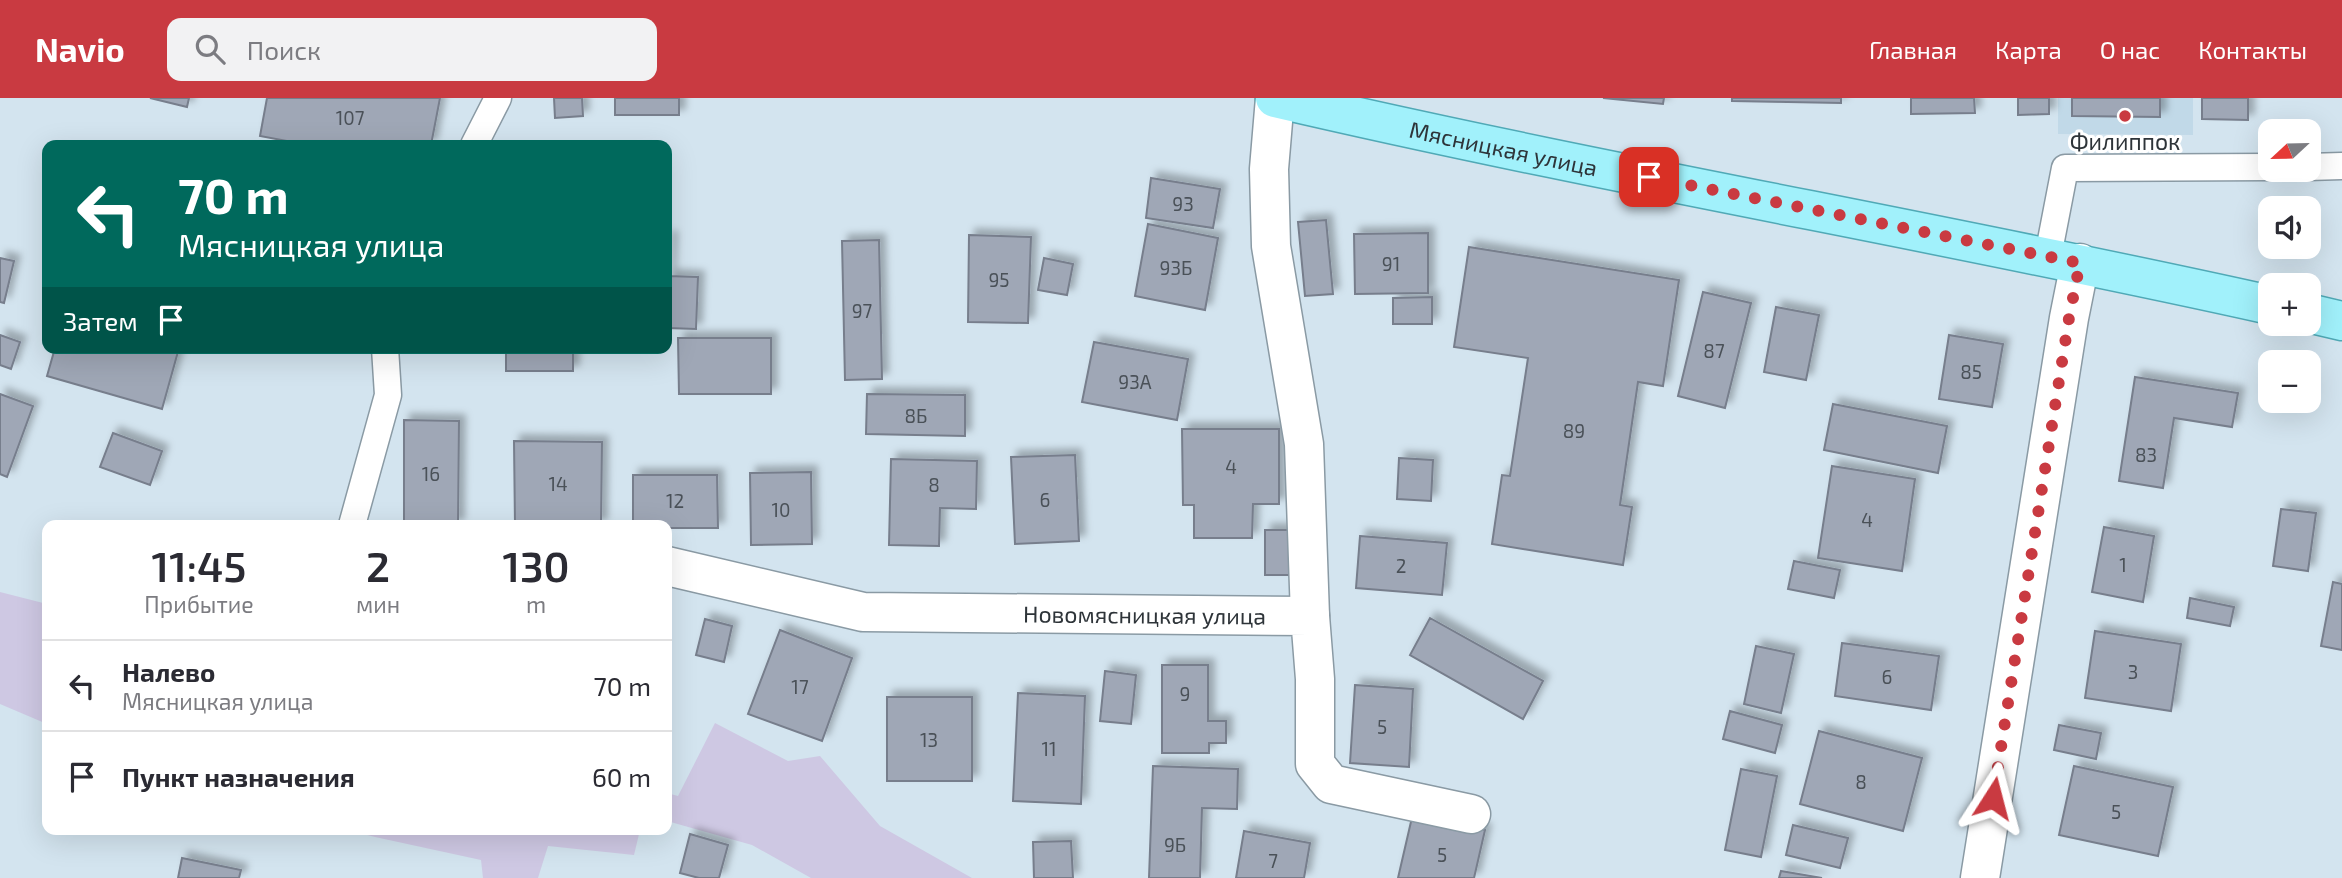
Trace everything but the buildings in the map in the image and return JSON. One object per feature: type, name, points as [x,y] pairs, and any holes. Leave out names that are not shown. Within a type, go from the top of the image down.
[{"type":"main road","name":"Мясницкая улица","points":[[1275,98],[1410,130],[2064,260],[2258,302]]},
{"type":"main road","points":[[2321,316],[2342,321]]},
{"type":"street","points":[[1275,98],[1269,169],[1271,246],[1304,444],[1315,679],[1315,764],[1331,784],[1471,814]]},
{"type":"street","points":[[1980,878],[2069,318],[2064,260]]},
{"type":"street","name":"Новомясницкая улица","points":[[672,567],[863,612],[1310,616]]},
{"type":"lane","points":[[477,140],[498,98]]},
{"type":"lane","points":[[2321,167],[2342,166]]},
{"type":"lane","points":[[2064,260],[2066,168],[2258,167]]},
{"type":"lane","points":[[353,520],[388,395],[385,354]]},
{"type":"shaded area","name":"Филиппок","points":[[2058,98],[2193,98],[2193,135],[2058,134]]},
{"type":"shaded area","points":[[0,592],[42,603],[42,722],[0,704]]},
{"type":"shaded area","points":[[715,723],[788,761],[820,756],[880,826],[972,878],[811,878],[752,845],[672,822],[672,794],[678,796]]},
{"type":"shaded area","points":[[367,835],[639,835],[634,855],[548,846],[538,878],[483,878],[481,860]]},
{"type":"place","name":"Филиппок","points":[[2125,116]]},
{"type":"route","points":[[1649,177],[2080,263],[1993,798]]}]
